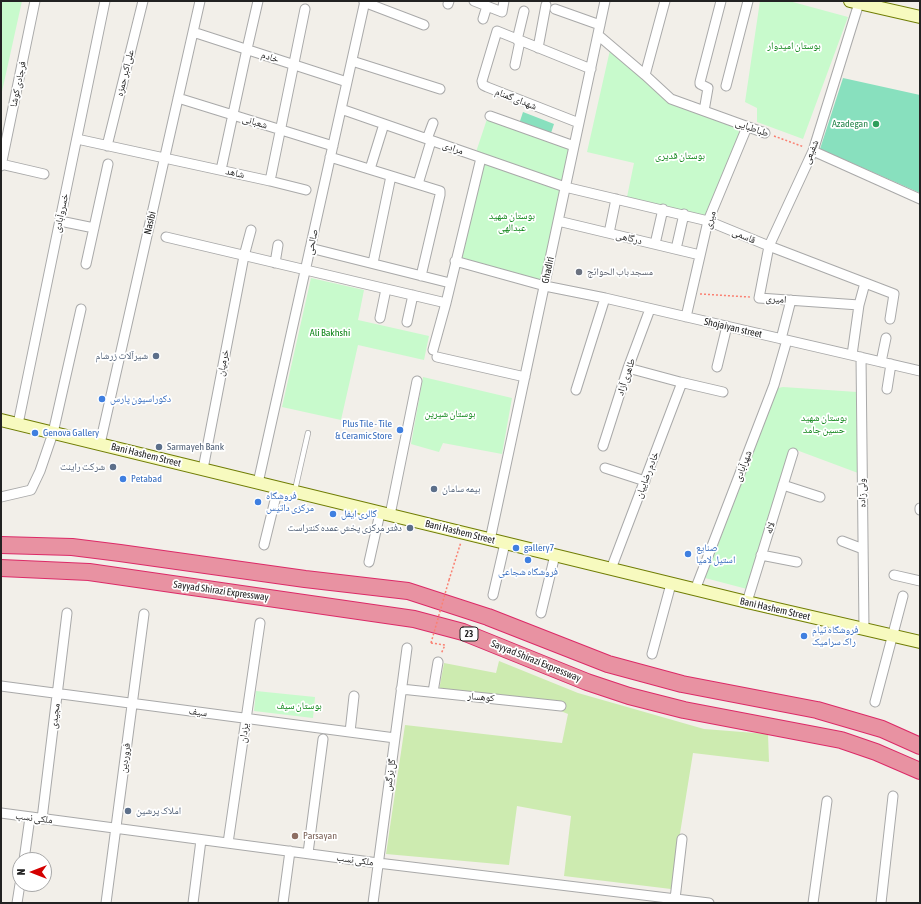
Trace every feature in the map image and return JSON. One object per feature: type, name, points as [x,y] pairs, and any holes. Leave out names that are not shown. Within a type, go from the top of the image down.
[{"type":"highway","name":"23","points":[[1,545],[72,547],[306,579],[408,591],[488,617],[608,664],[682,684],[817,710],[882,729],[920,746]]},
{"type":"highway","name":"Sayyad Shirazi Expressway","points":[[1,568],[89,572],[414,619],[463,632],[587,682],[629,696],[684,710],[841,740],[876,752],[920,771]]},
{"type":"main road","points":[[854,2],[920,17]]},
{"type":"main road","name":"Bani Hashem Street","points":[[1,420],[671,584],[920,642]]},
{"type":"street","name":"فرجادی کوشا","points":[[1,165],[36,1]]},
{"type":"street","name":"خسروآبادی","points":[[18,424],[105,1]]},
{"type":"street","name":"علی‌اکبر حمزه","points":[[107,146],[143,1]]},
{"type":"street","name":"Nasibi","points":[[100,444],[200,1]]},
{"type":"street","points":[[221,170],[246,49],[258,1]]},
{"type":"street","points":[[483,19],[482,3],[502,12],[504,1]]},
{"type":"street","name":"Ghadiri","points":[[490,540],[605,1]]},
{"type":"street","points":[[646,75],[665,1]]},
{"type":"street","points":[[704,111],[708,88],[700,84],[700,82],[721,1]]},
{"type":"street","points":[[726,86],[748,1]]},
{"type":"street","points":[[364,2],[424,25]]},
{"type":"street","name":"صالحی","points":[[258,483],[364,2]]},
{"type":"street","name":"شفیعی","points":[[759,298],[769,246],[813,151],[854,2]]},
{"type":"street","points":[[538,48],[546,5]]},
{"type":"street","points":[[270,181],[305,9]]},
{"type":"street","points":[[555,9],[600,25]]},
{"type":"street","points":[[515,65],[524,11]]},
{"type":"street","name":"شهدای گمنام","points":[[518,40],[497,31],[482,81],[484,85],[579,123]]},
{"type":"street","name":"خادم","points":[[193,32],[347,82]]},
{"type":"street","name":"طباطبایی","points":[[598,35],[646,75],[671,99],[765,133]]},
{"type":"street","points":[[518,40],[591,69]]},
{"type":"street","points":[[352,60],[440,89]]},
{"type":"street","name":"شعبانی","points":[[178,98],[333,146]]},
{"type":"street","name":"مرادی","points":[[341,110],[566,187]]},
{"type":"street","points":[[490,116],[574,146]]},
{"type":"street","points":[[418,184],[433,123]]},
{"type":"street","points":[[370,169],[384,124]]},
{"type":"street","name":"میری","points":[[686,317],[708,221],[747,127]]},
{"type":"street","name":"شاهد","points":[[77,139],[306,190]]},
{"type":"street","points":[[813,151],[920,199]]},
{"type":"street","points":[[330,157],[440,191],[421,276]]},
{"type":"street","points":[[481,158],[455,261],[435,353],[525,377]]},
{"type":"street","points":[[86,264],[108,164]]},
{"type":"street","points":[[1,165],[44,174]]},
{"type":"street","points":[[373,264],[391,176]]},
{"type":"street","name":"قاسمی","points":[[566,187],[684,214],[708,221],[894,294],[890,319]]},
{"type":"street","points":[[609,233],[616,198]]},
{"type":"street","points":[[655,244],[663,209]]},
{"type":"street","points":[[676,249],[684,214]]},
{"type":"street","points":[[60,221],[94,228]]},
{"type":"street","name":"درگاهی","points":[[558,221],[700,255]]},
{"type":"street","name":"خرمیان","points":[[203,469],[244,256],[251,230]]},
{"type":"street","points":[[166,237],[305,271],[446,303]]},
{"type":"street","points":[[275,263],[278,245]]},
{"type":"street","points":[[310,248],[450,283]]},
{"type":"street","name":"Shojaiyan street","points":[[455,261],[545,286],[605,298],[920,370]]},
{"type":"street","name":"ولی زاده","points":[[864,629],[857,356],[859,305],[865,283]]},
{"type":"street","points":[[380,318],[386,289]]},
{"type":"street","points":[[407,322],[413,295]]},
{"type":"street","points":[[576,390],[605,298]]},
{"type":"street","name":"امیری","points":[[759,298],[859,305]]},
{"type":"street","name":"شهرآبادی","points":[[696,590],[774,385],[791,300]]},
{"type":"street","points":[[1,496],[31,490],[40,471],[53,433],[81,309]]},
{"type":"street","name":"طاهری آزاد","points":[[603,446],[628,368],[650,309]]},
{"type":"street","points":[[717,367],[727,326]]},
{"type":"street","points":[[881,362],[886,338]]},
{"type":"street","points":[[887,389],[891,364]]},
{"type":"street","points":[[628,368],[723,392]]},
{"type":"street","points":[[369,562],[385,514],[417,381]]},
{"type":"street","name":"خادم رضاییان","points":[[612,569],[681,386],[680,382]]},
{"type":"street","name":"لاله","points":[[746,602],[793,453]]},
{"type":"street","points":[[605,468],[645,480]]},
{"type":"street","points":[[783,486],[820,497]]},
{"type":"street","points":[[264,545],[278,488]]},
{"type":"street","points":[[842,541],[863,549]]},
{"type":"street","points":[[493,595],[505,543]]},
{"type":"street","points":[[541,613],[555,555]]},
{"type":"street","points":[[761,555],[797,562]]},
{"type":"street","points":[[894,575],[920,581]]},
{"type":"street","points":[[652,654],[671,584]]},
{"type":"street","points":[[875,702],[903,596]]},
{"type":"street","name":"مجیدی","points":[[42,819],[68,613]]},
{"type":"street","name":"فروردین","points":[[106,903],[144,614]]},
{"type":"street","name":"یزدان","points":[[228,843],[260,623]]},
{"type":"street","name":"گل نرگس","points":[[373,903],[407,648]]},
{"type":"street","points":[[434,692],[438,662]]},
{"type":"street","name":"سیف","points":[[1,686],[395,738]]},
{"type":"street","name":"کوهسار","points":[[401,689],[561,706]]},
{"type":"street","points":[[350,732],[354,696]]},
{"type":"street","points":[[308,853],[323,739]]},
{"type":"street","points":[[881,903],[893,796]]},
{"type":"street","points":[[813,903],[827,800]]},
{"type":"street","name":"ملکی نسب","points":[[1,813],[378,863],[709,903]]},
{"type":"street","points":[[25,852],[30,817]]},
{"type":"street","points":[[676,899],[682,839]]},
{"type":"street","points":[[193,903],[201,840]]},
{"type":"street","points":[[283,903],[290,851]]},
{"type":"street","points":[[17,903],[19,892]]},
{"type":"lane","points":[[294,492],[308,433]]},
{"type":"path","name":"طباطبایی","points":[[765,133],[813,151]]},
{"type":"path","name":"امیری","points":[[692,293],[759,298]]},
{"type":"path","points":[[445,645],[431,643],[463,533]]},
{"type":"green space","points":[[1,1],[22,1],[1,96]]},
{"type":"green space","name":"بوستان امیدوار","points":[[760,1],[789,1],[848,17],[803,139],[757,122],[757,108],[745,102]]},
{"type":"green space","name":"بوستان قدیری","points":[[610,50],[671,102],[736,126],[740,134],[706,217],[627,197],[634,163],[587,152]]},
{"type":"green space","name":"Azadegan","points":[[843,78],[920,95],[920,193],[820,149]]},
{"type":"green space","points":[[523,112],[554,124],[550,136],[519,124]]},
{"type":"green space","points":[[487,119],[570,149],[563,183],[476,152]]},
{"type":"green space","name":"بوستان شهید عبدالهی","points":[[483,162],[563,189],[543,282],[458,259]]},
{"type":"green space","name":"Ali Bakhshi","points":[[311,278],[364,290],[358,320],[429,336],[424,360],[358,345],[341,420],[282,407]]},
{"type":"green space","name":"بوستان شیرین","points":[[423,377],[512,398],[502,454],[443,443],[439,452],[411,444]]},
{"type":"green space","name":"بوستان شهید حسین جامد","points":[[783,387],[857,392],[858,473],[791,448],[747,589],[705,578],[778,388]]},
{"type":"green space","points":[[499,661],[578,693],[704,729],[768,734],[769,762],[693,753],[671,889],[564,876],[571,816],[517,806],[509,865],[386,854],[405,725],[562,743],[568,714],[529,698],[439,690],[444,663],[496,673]]},
{"type":"green space","name":"بوستان سیف","points":[[256,691],[315,697],[313,718],[254,711]]},
{"type":"place","name":"Azadegan","points":[[876,124]]},
{"type":"place","name":"مسجد باب الحوائج","points":[[579,272]]},
{"type":"place","name":"شیرآلات زرشام","points":[[156,356]]},
{"type":"place","name":"دکوراسیون پارس","points":[[102,399]]},
{"type":"place","name":"Plus Tile - Tile & Ceramic Store","points":[[400,430]]},
{"type":"place","name":"Genova Gallery","points":[[35,433]]},
{"type":"place","name":"Sarmayeh Bank","points":[[159,447]]},
{"type":"place","name":"شرکت راینت","points":[[113,467]]},
{"type":"place","name":"Petabad","points":[[123,479]]},
{"type":"place","name":"بیمه سامان","points":[[434,489]]},
{"type":"place","name":"فروشگاه مرکزی داتیس","points":[[258,502]]},
{"type":"place","name":"گالری ایفل","points":[[333,514]]},
{"type":"place","name":"دفتر مرکزی پخش عمده کنتراست","points":[[410,528]]},
{"type":"place","name":"gallery7","points":[[516,548]]},
{"type":"place","name":"صنایع استیل لامیا","points":[[688,554]]},
{"type":"place","name":"فروشگاه شجاعی","points":[[528,560]]},
{"type":"place","name":"فروشگاه تیام راک سرامیک","points":[[804,636]]},
{"type":"place","name":"املاک پرشین","points":[[128,811]]},
{"type":"place","name":"Parsayan","points":[[295,836]]}]
